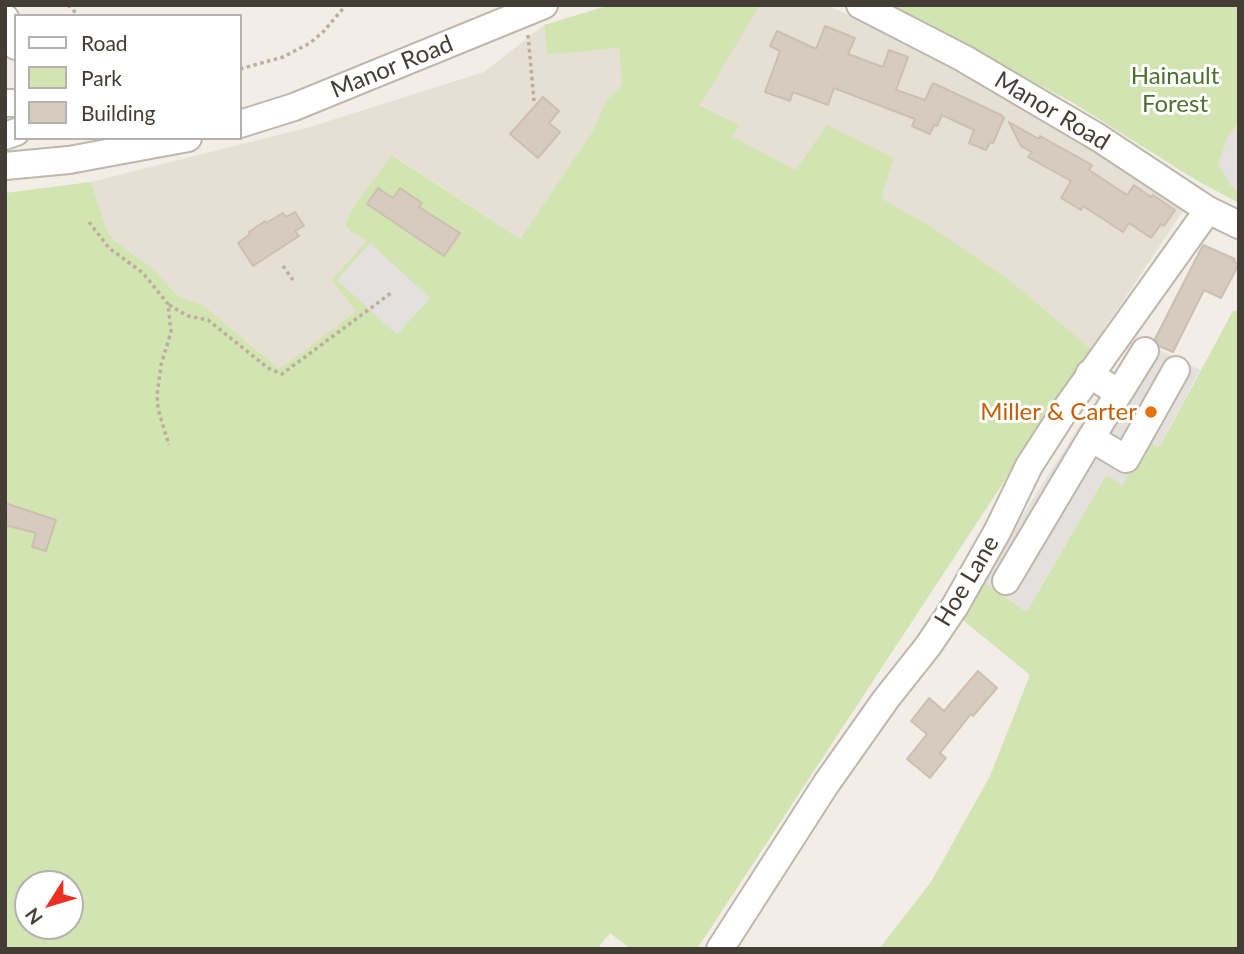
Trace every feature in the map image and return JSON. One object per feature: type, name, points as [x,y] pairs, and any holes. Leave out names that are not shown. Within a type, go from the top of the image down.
[{"type":"street","name":"Manor Road","points":[[860,5],[975,65],[1099,138],[1208,210],[1239,225]]},
{"type":"street","name":"Manor Road","points":[[242,123],[294,107],[534,9]]},
{"type":"street","points":[[5,18],[14,41]]},
{"type":"street","points":[[5,166],[73,148],[157,146],[180,140]]},
{"type":"street","name":"Hoe Lane","points":[[720,949],[826,784],[955,606],[997,532],[1029,466],[1089,374],[1208,210]]},
{"type":"street","points":[[1006,581],[1145,351]]},
{"type":"street","points":[[1091,438],[1126,459],[1176,370]]},
{"type":"street","points":[[1089,374],[1119,393]]},
{"type":"path","points":[[242,68],[283,57],[310,43],[324,32],[346,5]]},
{"type":"path","points":[[534,9],[534,101]]},
{"type":"path","points":[[89,222],[109,248],[143,273],[169,305],[188,316],[208,320],[268,368],[282,374],[391,293]]},
{"type":"path","points":[[283,266],[293,280]]},
{"type":"path","points":[[169,305],[171,332],[161,365],[157,395],[158,410],[169,444]]},
{"type":"shaded area","points":[[760,5],[825,5],[861,20],[957,69],[1081,140],[1183,211],[1091,349],[1012,282],[932,227],[881,198],[894,157],[796,170],[732,137],[738,125],[700,104]]},
{"type":"shaded area","points":[[544,25],[547,55],[619,48],[622,86],[606,101],[594,129],[520,239],[393,155],[350,212],[345,227],[368,241],[356,311],[278,368],[203,305],[178,296],[154,270],[125,251],[107,231],[91,182],[310,127],[484,72]]},
{"type":"shaded area","points":[[1239,123],[1239,193],[1218,164],[1228,136]]},
{"type":"shaded area","points":[[370,243],[430,298],[397,335],[337,280]]},
{"type":"shaded area","points":[[1136,338],[1200,370],[1159,447],[1148,442],[1122,485],[1106,475],[1026,612],[981,580]]},
{"type":"green space","points":[[610,5],[760,5],[700,105],[739,125],[733,137],[796,170],[827,125],[894,158],[881,198],[932,227],[1012,282],[1091,349],[697,949],[631,949],[610,933],[597,949],[5,949],[5,193],[91,182],[107,231],[115,241],[154,270],[178,296],[203,305],[278,368],[356,311],[332,280],[367,241],[345,227],[350,212],[392,155],[520,239],[594,129],[606,101],[622,85],[619,48],[547,55],[544,25]]},
{"type":"green space","name":"Hainault Forest","points":[[886,5],[1239,5],[1239,123],[1228,136],[1230,184],[1239,193],[1239,203],[1196,180],[1070,101]]},
{"type":"green space","points":[[1233,311],[1239,311],[1239,949],[879,949],[931,882],[990,776],[1030,675],[958,616],[981,580],[1027,611],[1106,475],[1148,441],[1158,447],[1161,444]]},
{"type":"building","points":[[825,26],[855,38],[848,54],[883,67],[889,50],[908,57],[896,90],[925,100],[933,83],[1001,115],[1004,118],[993,143],[990,142],[986,150],[969,143],[974,130],[942,115],[930,134],[912,126],[915,119],[834,88],[828,105],[793,92],[790,101],[765,92],[780,51],[770,46],[777,31],[816,49]]},
{"type":"building","points":[[543,97],[559,111],[549,123],[560,132],[538,158],[510,134]]},
{"type":"building","points":[[1009,122],[1092,165],[1089,170],[1127,195],[1134,185],[1175,210],[1151,238],[1129,223],[1123,232],[1083,206],[1081,210],[1061,198],[1071,181],[1028,157],[1032,152],[1021,146]]},
{"type":"building","points":[[378,188],[393,198],[400,188],[422,203],[419,207],[460,233],[444,256],[367,204]]},
{"type":"building","points":[[295,212],[304,226],[295,231],[299,236],[253,266],[238,243],[265,221],[266,223],[283,213],[286,217]]},
{"type":"building","points":[[1203,245],[1235,259],[1234,262],[1239,264],[1221,298],[1204,290],[1173,352],[1159,346],[1155,339]]},
{"type":"building","points":[[5,503],[56,520],[46,551],[32,547],[36,533],[5,525]]},
{"type":"building","points":[[978,671],[997,688],[973,716],[971,714],[940,753],[946,758],[930,778],[907,759],[927,734],[911,721],[929,698],[944,711]]},
{"type":"place","name":"Miller & Carter","points":[[1151,412]]}]
